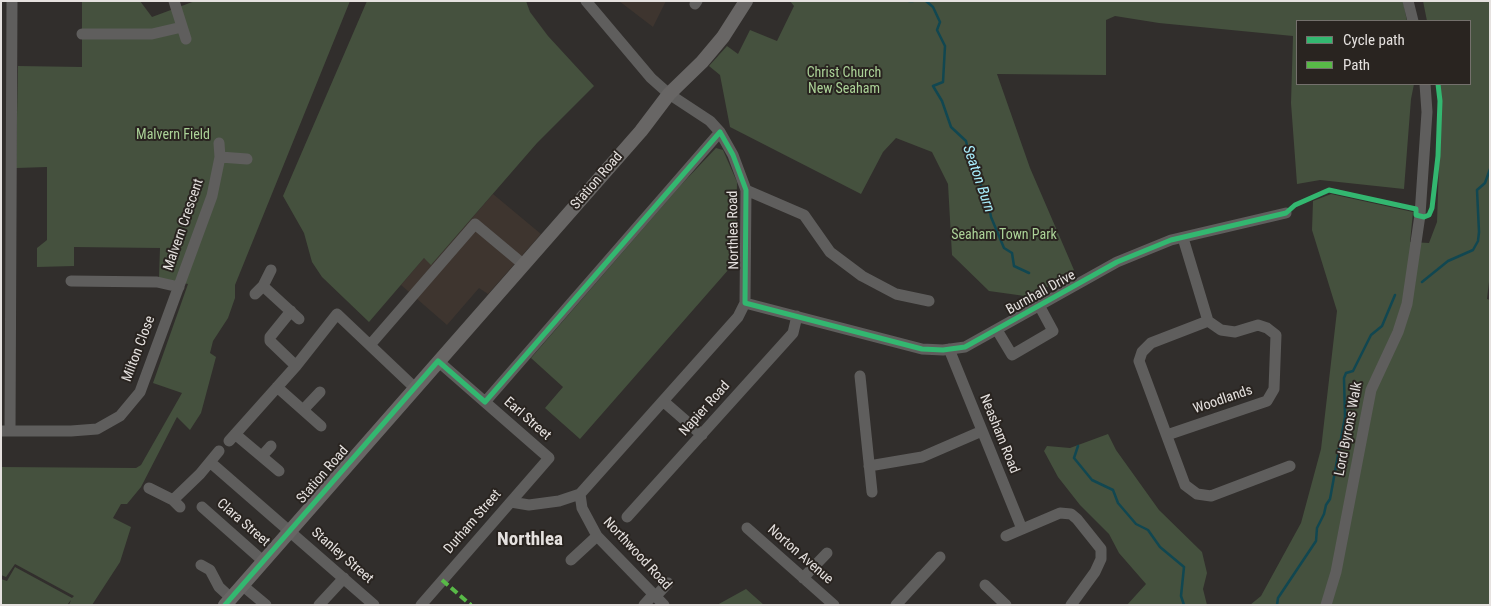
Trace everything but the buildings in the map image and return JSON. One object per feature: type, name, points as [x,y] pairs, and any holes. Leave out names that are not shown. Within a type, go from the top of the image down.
[{"type":"main road","name":"Station Road","points":[[228,601],[641,131],[669,94],[713,49],[735,21],[746,1]]},
{"type":"street","points":[[5,431],[6,59],[12,1]]},
{"type":"street","points":[[174,1],[186,39]]},
{"type":"street","name":"Northlea Road","points":[[586,1],[651,78],[669,94],[710,121],[720,132],[733,154],[746,190],[746,303]]},
{"type":"street","points":[[1408,1],[1413,20]]},
{"type":"street","points":[[82,34],[152,34],[182,27]]},
{"type":"street","name":"Lord Byrons Walk","points":[[1326,605],[1336,572],[1368,398],[1376,375],[1398,332],[1407,304],[1420,216],[1427,112],[1425,85]]},
{"type":"street","points":[[485,402],[720,132]]},
{"type":"street","name":"Malvern Crescent","points":[[178,287],[212,196],[220,158],[219,143]]},
{"type":"street","points":[[220,158],[247,159]]},
{"type":"street","points":[[746,190],[804,215],[830,252],[862,276],[896,294],[930,301]]},
{"type":"street","name":"Burnhall Drive","points":[[746,303],[922,349],[964,347],[1040,307],[1118,262],[1183,238],[1286,212]]},
{"type":"street","points":[[370,345],[475,224],[524,265]]},
{"type":"street","points":[[1183,238],[1208,321],[1151,343],[1142,352],[1138,361],[1185,485],[1197,494],[1211,496],[1290,466]]},
{"type":"street","points":[[270,337],[295,315],[259,290],[271,270]]},
{"type":"street","points":[[71,281],[157,282],[178,287]]},
{"type":"street","name":"Milton Close","points":[[5,431],[97,429],[120,416],[140,392],[178,287]]},
{"type":"street","points":[[511,502],[529,505],[558,501],[580,494],[738,317],[746,303]]},
{"type":"street","points":[[997,330],[1012,355],[1053,332],[1040,307]]},
{"type":"street","points":[[279,471],[262,456],[232,437],[296,366],[337,314],[415,388]]},
{"type":"street","name":"Napier Road","points":[[627,517],[793,333],[797,316]]},
{"type":"street","name":"Woodlands","points":[[1166,435],[1267,401],[1274,389],[1276,335],[1267,328],[1258,325],[1235,332],[1221,330],[1208,321]]},
{"type":"street","points":[[260,330],[270,337],[272,345],[296,366]]},
{"type":"street","name":"Neasham Road","points":[[949,349],[1022,529]]},
{"type":"street","name":"Earl Street","points":[[438,361],[549,458]]},
{"type":"street","points":[[860,376],[872,492]]},
{"type":"street","points":[[277,387],[321,426]]},
{"type":"street","points":[[303,410],[320,392]]},
{"type":"street","points":[[663,401],[702,435]]},
{"type":"street","points":[[869,466],[922,458],[982,431]]},
{"type":"street","points":[[262,456],[271,446]]},
{"type":"street","points":[[149,488],[177,504],[219,451]]},
{"type":"street","name":"Durham Street","points":[[421,605],[549,458]]},
{"type":"street","name":"Stanley Street","points":[[210,462],[374,605]]},
{"type":"street","name":"Northwood Road","points":[[580,494],[582,508],[597,536],[664,605]]},
{"type":"street","name":"Clara Street","points":[[202,507],[263,561]]},
{"type":"street","points":[[1006,536],[1060,513],[1070,514],[1078,519],[1100,549],[1101,559],[1095,572],[1071,605]]},
{"type":"street","name":"Norton Avenue","points":[[747,528],[834,605]]},
{"type":"street","points":[[571,560],[597,536]]},
{"type":"street","points":[[803,578],[827,553]]},
{"type":"street","points":[[896,605],[940,557]]},
{"type":"street","points":[[201,565],[210,570],[228,601]]},
{"type":"street","points":[[319,605],[344,578]]},
{"type":"street","points":[[644,605],[668,583]]},
{"type":"street","points":[[242,584],[266,605]]},
{"type":"street","points":[[985,585],[1006,605]]},
{"type":"shaded area","points":[[619,1],[666,1],[653,27]]},
{"type":"shaded area","points":[[493,194],[541,234],[488,294],[479,288],[447,325],[401,285],[424,258],[432,264]]},
{"type":"green space","name":"Malvern Field","points":[[82,1],[140,1],[152,17],[195,1],[350,1],[235,285],[235,298],[228,318],[213,341],[210,353],[216,357],[201,413],[190,430],[177,417],[141,487],[127,504],[121,504],[113,518],[131,527],[120,562],[92,605],[69,605],[71,600],[67,605],[1,605],[1,579],[7,581],[15,567],[72,598],[74,596],[15,564],[6,577],[1,575],[1,467],[136,468],[141,465],[182,393],[153,383],[188,284],[159,278],[160,248],[74,247],[74,266],[37,267],[37,248],[47,240],[47,167],[16,168],[18,66],[82,67]]},
{"type":"green space","points":[[367,1],[526,1],[530,12],[548,36],[594,86],[537,143],[431,265],[424,258],[369,322],[322,277],[312,262],[304,233],[283,196]]},
{"type":"green space","points":[[790,1],[1403,1],[1407,20],[1296,20],[1296,85],[1414,85],[1404,189],[1320,180],[1297,184],[1291,103],[1293,36],[1159,23],[1115,16],[1106,20],[1106,75],[997,74],[1030,168],[1074,270],[1032,297],[989,291],[952,255],[948,184],[932,152],[896,138],[883,152],[861,194],[730,127],[720,75],[709,66],[727,46],[738,54],[750,30],[777,41],[794,6]]},
{"type":"green space","points":[[1423,1],[1490,1],[1490,273],[1487,299],[1490,300],[1490,605],[1250,605],[1261,596],[1301,523],[1321,449],[1337,311],[1312,230],[1313,201],[1331,194],[1413,212],[1410,242],[1429,243],[1437,222],[1441,108],[1438,85],[1471,85],[1471,20],[1427,20]]},
{"type":"green space","points":[[716,148],[723,150],[737,182],[736,261],[580,439],[545,408],[563,387],[531,358],[680,186]]},
{"type":"green space","points":[[1108,434],[1116,450],[1159,510],[1202,552],[1207,573],[1203,589],[1207,605],[1127,605],[1146,584],[1119,553],[1109,534],[1080,505],[1058,477],[1044,451],[1047,446],[1070,448]]},
{"type":"green space","points":[[746,589],[764,605],[717,605]]},
{"type":"waterway","name":"Seaton Burn","points":[[926,1],[933,7],[940,22],[937,30],[945,46],[943,82],[933,86],[942,101],[951,127],[966,141],[973,170],[987,197],[991,217],[1004,248],[1012,253],[1014,266],[1029,273]]},
{"type":"waterway","points":[[1422,282],[1448,261],[1473,250],[1478,241],[1479,232],[1477,190],[1485,183],[1490,169]]},
{"type":"waterway","points":[[1277,605],[1278,598],[1316,541],[1317,528],[1330,499],[1345,417],[1344,378],[1346,373],[1353,371],[1371,335],[1382,326],[1395,295]]},
{"type":"waterway","name":"Seaton Burn","points":[[1078,446],[1074,458],[1092,480],[1113,490],[1118,503],[1136,524],[1148,530],[1160,547],[1184,567],[1181,596],[1184,605]]},
{"type":"marked path","points":[[442,580],[471,605]]},
{"type":"cycle path","points":[[225,605],[438,361],[485,402],[720,132],[733,155],[746,190],[745,303],[922,349],[943,350],[965,347],[1117,262],[1171,240],[1286,213],[1295,205],[1329,190],[1416,209],[1416,215],[1424,217],[1429,215],[1432,208],[1438,156],[1440,101],[1438,85]]},
{"type":"district","name":"Northlea","points":[[530,540]]},
{"type":"park label","name":"Christ Church New Seaham","points":[[844,82]]},
{"type":"park label","name":"Seaham Town Park","points":[[1004,235]]}]
